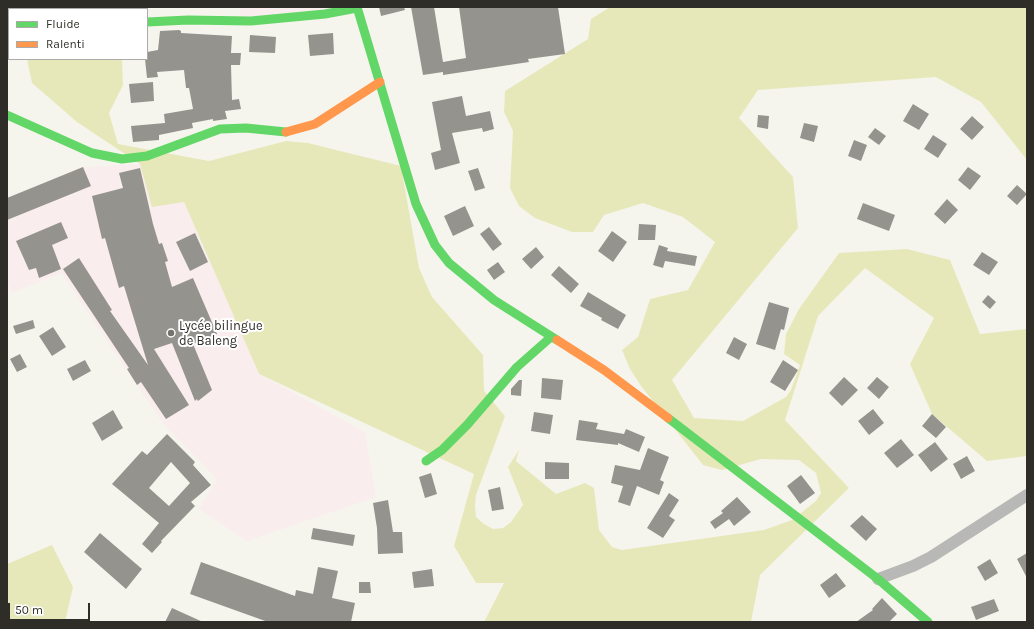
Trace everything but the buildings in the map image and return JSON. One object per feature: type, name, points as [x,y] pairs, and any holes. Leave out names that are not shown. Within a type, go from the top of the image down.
[{"type":"street","points":[[148,22],[188,20],[251,21],[324,14],[357,7],[416,204],[435,246],[449,263],[494,300],[604,370],[647,402],[878,579],[928,622]]},
{"type":"street","points":[[7,115],[92,153],[122,158],[147,156],[220,129],[246,128],[285,132],[315,124],[380,82]]},
{"type":"street","points":[[426,461],[442,450],[467,426],[517,367],[551,337]]},
{"type":"street","points":[[878,579],[913,566],[931,557],[1027,496]]},
{"type":"shaded area","points":[[239,7],[345,7],[241,18]]},
{"type":"shaded area","name":"Lycée bilingue de Baleng","points":[[140,164],[184,202],[259,374],[365,432],[376,497],[247,541],[199,509],[217,479],[164,425],[61,273],[12,293],[7,281],[7,198],[83,167]]},
{"type":"green space","points":[[610,7],[1027,7],[1027,160],[981,102],[936,77],[758,90],[739,118],[793,177],[798,228],[672,380],[694,418],[743,421],[786,397],[791,390],[800,365],[784,354],[786,334],[799,309],[839,253],[907,249],[950,260],[980,334],[1027,329],[1027,456],[987,461],[932,414],[910,364],[934,318],[865,268],[818,316],[785,420],[849,488],[760,575],[751,622],[484,622],[504,583],[476,583],[454,546],[474,474],[259,374],[184,202],[152,207],[140,164],[77,122],[32,83],[27,60],[122,60],[123,85],[109,113],[118,144],[209,161],[286,141],[308,143],[401,166],[419,268],[432,297],[483,355],[484,391],[505,416],[476,495],[476,517],[484,524],[493,529],[503,528],[511,522],[523,505],[508,467],[519,450],[516,461],[556,494],[585,483],[594,488],[599,530],[612,547],[622,550],[764,530],[792,520],[816,501],[821,493],[816,473],[799,460],[761,459],[722,470],[703,465],[641,386],[630,369],[622,350],[638,337],[650,299],[688,290],[715,242],[683,217],[643,203],[604,215],[593,232],[572,232],[535,218],[519,206],[510,188],[513,131],[504,112],[505,91],[588,39],[591,19]]},
{"type":"green space","points":[[52,545],[73,587],[65,622],[7,622],[7,564]]},
{"type":"traffic: fast","points":[[357,7],[416,204],[435,245],[449,263],[494,300],[557,340]]},
{"type":"traffic: fast","points":[[148,22],[188,20],[251,21],[325,14],[357,8]]},
{"type":"traffic: fast","points":[[7,115],[92,153],[122,159],[147,156],[220,129],[246,128],[286,132]]},
{"type":"traffic: fast","points":[[426,461],[442,450],[467,425],[517,367],[551,337]]},
{"type":"traffic: fast","points":[[668,418],[878,579],[928,622]]},
{"type":"traffic: slow","points":[[286,132],[315,124],[380,82]]},
{"type":"traffic: slow","points":[[557,340],[604,370],[668,418]]},
{"type":"place","name":"Lycée bilingue de Baleng","points":[[171,333]]}]
